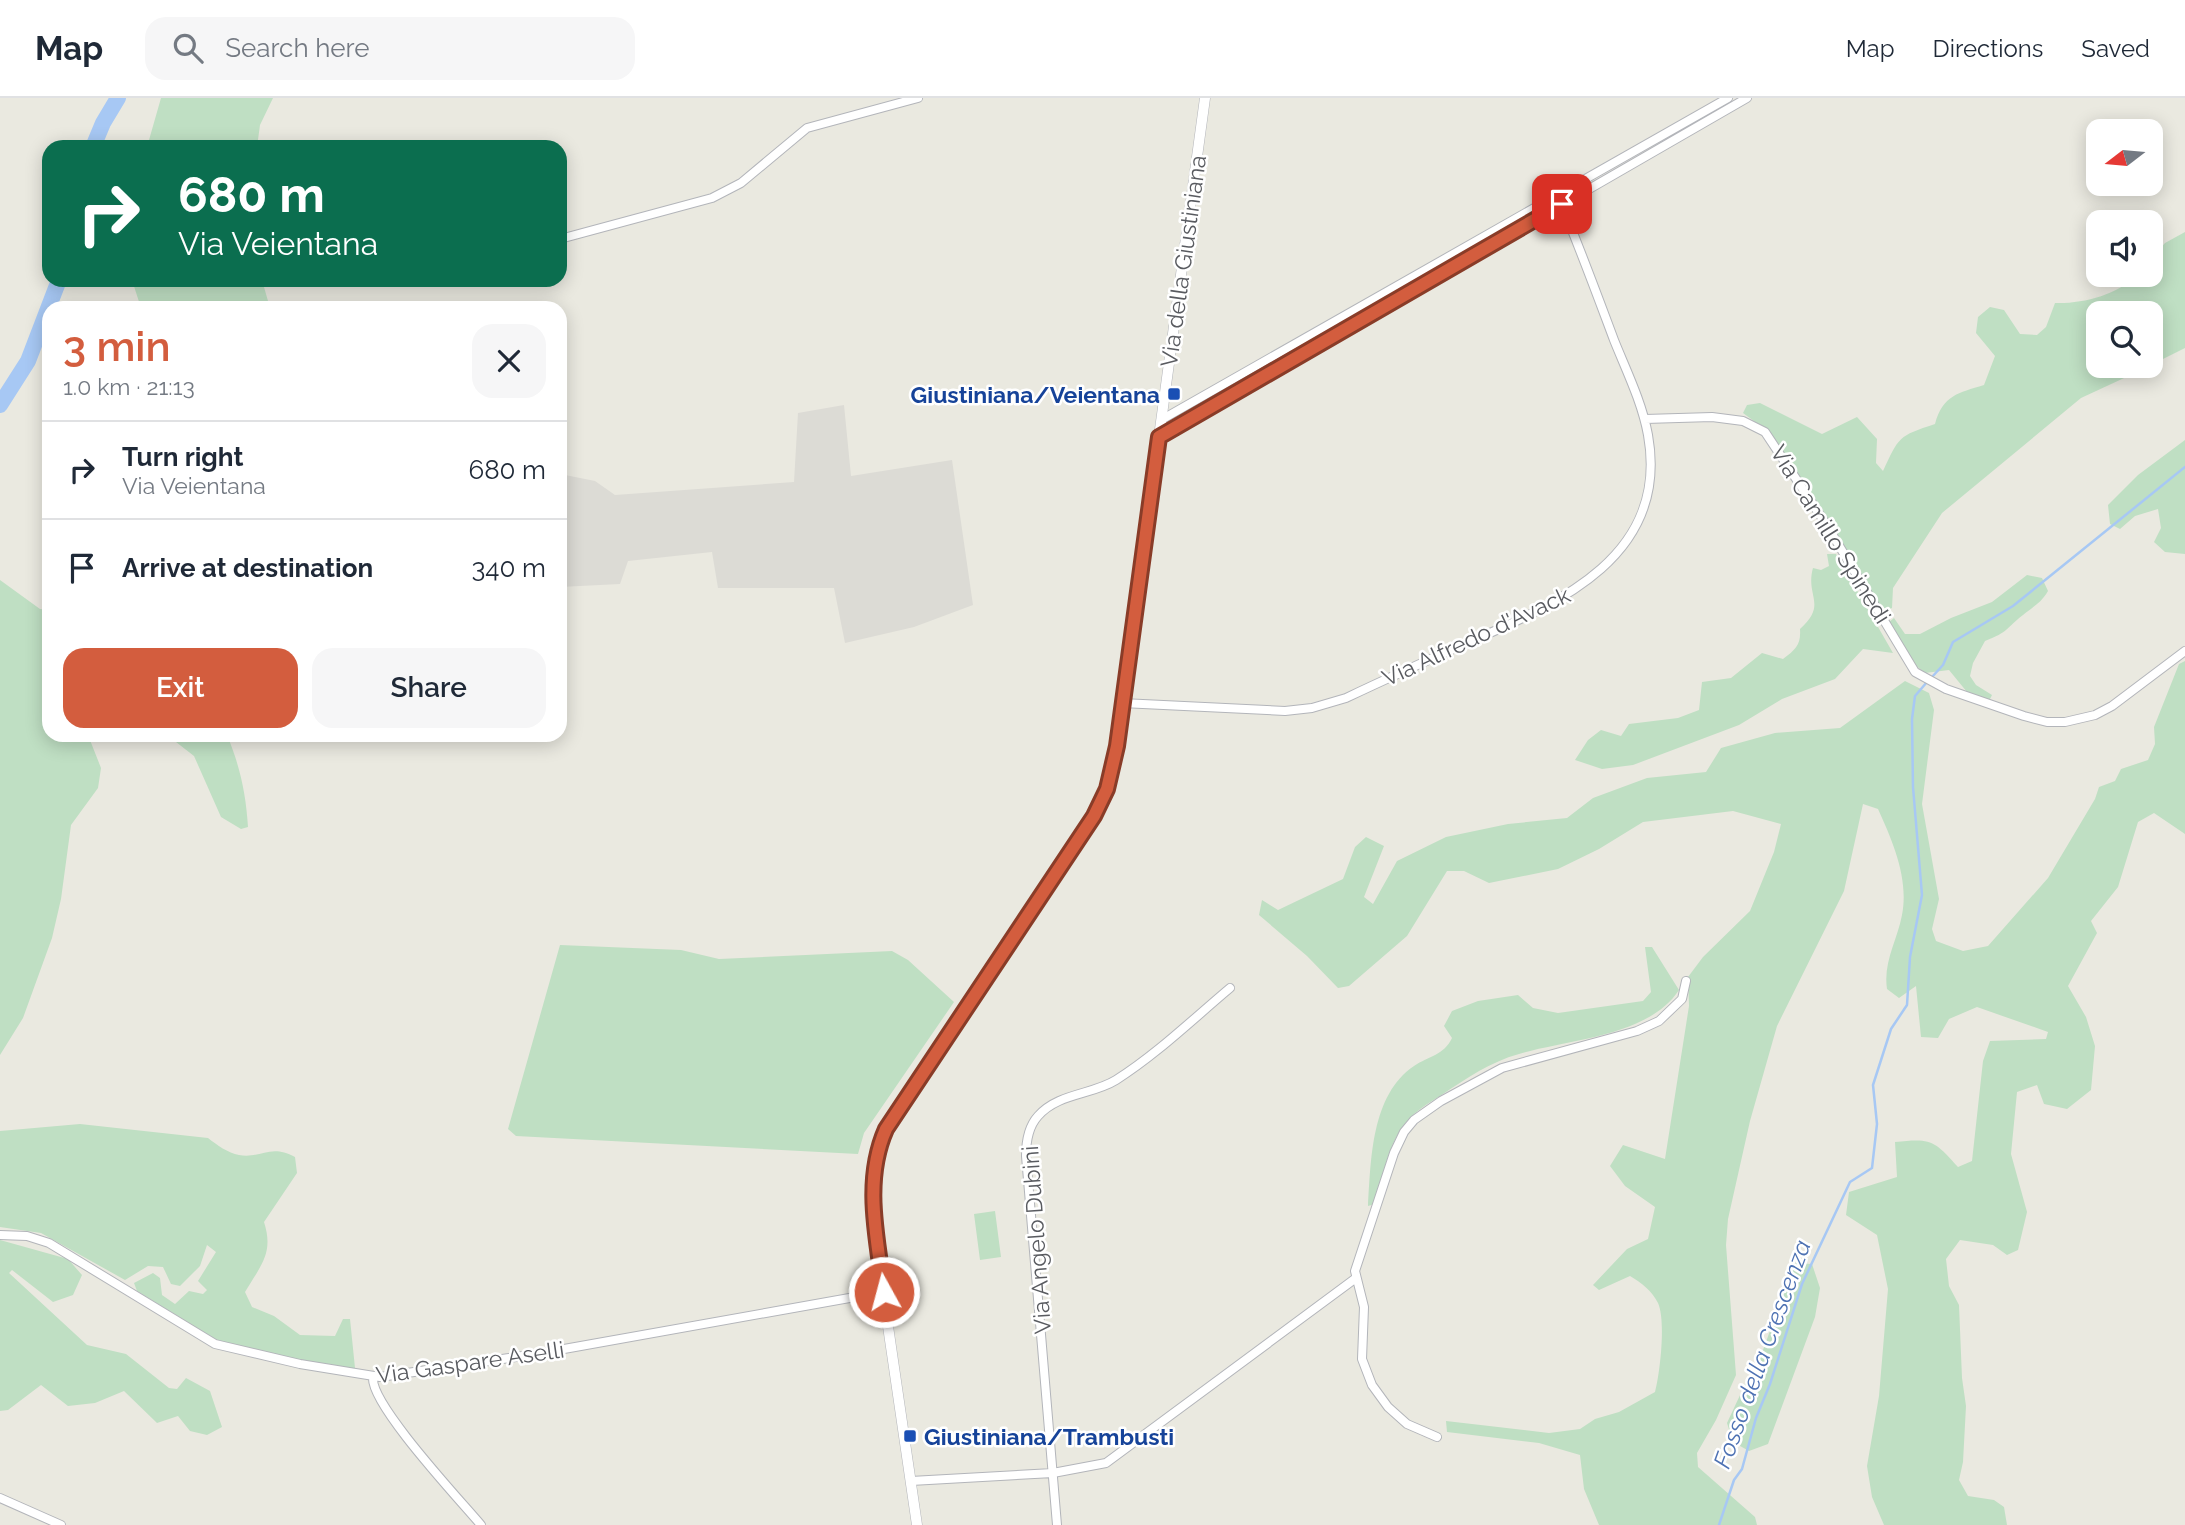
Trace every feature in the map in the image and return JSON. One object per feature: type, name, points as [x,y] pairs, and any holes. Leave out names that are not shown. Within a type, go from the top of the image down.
[{"type":"street","points":[[567,237],[712,198],[741,183],[807,128],[918,98]]},
{"type":"street","name":"Via della Giustiniana","points":[[917,1525],[884,1292],[872,1186],[873,1168],[880,1143],[901,1102],[1099,808],[1113,768],[1205,98]]},
{"type":"street","points":[[1159,437],[1728,98]]},
{"type":"street","points":[[1161,420],[1747,98]]},
{"type":"street","name":"Via Alfredo d'Avack","points":[[1122,703],[1267,711],[1312,708],[1346,698],[1550,605],[1598,573],[1616,554],[1643,506],[1650,474],[1650,447],[1644,419],[1560,200]]},
{"type":"street","name":"Via Camillo Spinedi","points":[[1644,419],[1712,417],[1743,421],[1765,432],[1826,524],[1916,672],[1946,689],[2024,716],[2047,722],[2065,722],[2095,715],[2112,706],[2185,651]]},
{"type":"street","points":[[1437,1437],[1415,1429],[1398,1416],[1367,1377],[1362,1359],[1364,1307],[1356,1268],[1394,1153],[1405,1132],[1414,1120],[1448,1096],[1502,1068],[1647,1028],[1672,1011],[1682,999],[1686,981]]},
{"type":"street","name":"Via Angelo Dubini","points":[[1057,1525],[1027,1156],[1029,1131],[1038,1116],[1051,1105],[1116,1080],[1163,1045],[1230,988]]},
{"type":"street","name":"Via Gaspare Aselli","points":[[0,1235],[27,1236],[48,1243],[215,1343],[244,1353],[373,1378],[536,1354],[884,1292]]},
{"type":"street","points":[[911,1481],[1053,1473],[1091,1468],[1112,1460],[1356,1278]]},
{"type":"street","points":[[373,1378],[376,1395],[427,1462],[481,1525]]},
{"type":"street","points":[[0,1498],[61,1525]]},
{"type":"shaded area","points":[[844,405],[851,476],[952,460],[973,605],[914,627],[845,643],[834,588],[718,588],[712,552],[628,561],[620,584],[567,587],[567,475],[595,481],[615,495],[794,482],[798,413]]},
{"type":"green space","points":[[161,98],[273,98],[260,125],[258,140],[149,140]]},
{"type":"green space","points":[[2185,232],[2185,348],[2163,359],[2163,301],[2086,301],[2086,378],[2124,378],[2081,398],[1942,513],[1893,588],[1892,608],[1883,612],[1781,448],[1766,430],[1743,413],[1747,405],[1760,403],[1822,434],[1857,417],[1877,439],[1876,463],[1883,471],[1901,439],[1935,424],[1942,407],[1953,397],[1984,385],[1995,356],[1976,333],[1978,317],[1990,307],[2004,310],[2020,334],[2037,335],[2046,327],[2055,303],[2099,297],[2121,287],[2163,287],[2165,243]]},
{"type":"green space","points":[[134,287],[264,287],[268,301],[139,301]]},
{"type":"green space","points":[[2185,440],[2185,554],[2165,552],[2154,542],[2161,528],[2158,509],[2135,516],[2120,529],[2110,524],[2108,505],[2138,475]]},
{"type":"green space","points":[[1827,554],[1836,554],[1893,653],[1863,649],[1835,679],[1782,699],[1739,725],[1633,765],[1602,769],[1575,760],[1588,740],[1601,730],[1621,736],[1629,724],[1678,718],[1699,710],[1702,682],[1731,678],[1762,653],[1783,659],[1788,655],[1797,646],[1800,629],[1813,613],[1813,568],[1821,570],[1829,566]]},
{"type":"green space","points":[[2027,575],[2042,578],[2048,591],[2007,630],[1985,641],[1973,663],[1970,676],[1976,685],[1992,695],[1989,701],[1967,692],[1949,670],[1925,673],[1915,665],[1889,622],[1894,618],[1905,634],[1920,634],[1992,602]]},
{"type":"green space","points":[[0,580],[42,609],[42,742],[91,742],[101,768],[98,788],[71,825],[61,899],[52,938],[23,1018],[0,1055]]},
{"type":"green space","points":[[2185,661],[2185,834],[2154,813],[2138,822],[2118,887],[2091,921],[2097,933],[2068,986],[2086,1017],[2095,1046],[2091,1090],[2067,1109],[2044,1104],[2037,1085],[2017,1092],[2011,1154],[2027,1212],[2018,1250],[2007,1255],[1993,1245],[1960,1240],[1946,1259],[1949,1286],[1959,1305],[1966,1406],[1963,1462],[1959,1480],[1968,1496],[1994,1500],[2004,1507],[2007,1525],[1884,1525],[1872,1497],[1867,1466],[1879,1396],[1888,1289],[1877,1235],[1846,1215],[1849,1192],[1897,1177],[1895,1142],[1917,1140],[1931,1143],[1958,1167],[1972,1161],[1983,1061],[1990,1041],[2046,1039],[2048,1032],[1977,1007],[1949,1019],[1938,1038],[1921,1037],[1916,986],[1899,998],[1887,989],[1887,970],[1902,915],[1903,888],[1894,848],[1878,809],[1863,804],[1844,891],[1777,1026],[1750,1121],[1728,1219],[1726,1245],[1736,1375],[1716,1420],[1697,1453],[1698,1467],[1755,1517],[1757,1525],[1599,1525],[1584,1489],[1580,1455],[1539,1443],[1447,1432],[1446,1421],[1549,1433],[1580,1429],[1595,1419],[1619,1412],[1655,1392],[1662,1334],[1656,1299],[1639,1281],[1630,1276],[1599,1290],[1593,1285],[1627,1249],[1648,1239],[1655,1207],[1625,1186],[1610,1166],[1623,1145],[1665,1159],[1689,1006],[1688,977],[1703,957],[1750,911],[1774,852],[1781,824],[1733,811],[1643,822],[1599,849],[1558,869],[1489,883],[1464,871],[1447,871],[1407,936],[1349,986],[1338,988],[1307,956],[1259,915],[1262,900],[1278,910],[1343,879],[1355,847],[1366,837],[1384,846],[1364,897],[1373,904],[1397,861],[1446,837],[1508,824],[1567,818],[1593,798],[1647,778],[1706,772],[1721,748],[1775,733],[1840,728],[1905,681],[1929,693],[1934,710],[1922,804],[1939,899],[1932,929],[1936,941],[1963,951],[1988,946],[2048,878],[2095,799],[2099,787],[2115,781],[2121,769],[2148,760],[2155,744],[2154,727],[2179,664]]},
{"type":"green space","points":[[176,742],[229,742],[242,780],[248,827],[241,829],[221,817],[194,756]]},
{"type":"green space","points":[[560,945],[681,950],[719,959],[892,951],[908,960],[954,1002],[864,1133],[858,1154],[516,1136],[508,1129]]},
{"type":"green space","points":[[1645,947],[1652,947],[1679,990],[1665,1006],[1628,1027],[1498,1061],[1426,1105],[1410,1118],[1397,1136],[1375,1204],[1368,1206],[1370,1169],[1381,1111],[1400,1078],[1449,1044],[1452,1038],[1444,1026],[1452,1011],[1478,1001],[1518,995],[1533,1008],[1558,1013],[1643,1001],[1651,992]]},
{"type":"green space","points":[[80,1124],[208,1138],[227,1151],[239,1155],[279,1151],[295,1157],[297,1173],[264,1222],[267,1251],[245,1292],[252,1307],[274,1316],[300,1335],[335,1336],[343,1319],[350,1319],[355,1368],[307,1363],[215,1339],[137,1291],[134,1283],[153,1273],[160,1278],[162,1295],[175,1304],[189,1291],[203,1294],[207,1290],[198,1281],[216,1252],[207,1245],[200,1266],[180,1286],[171,1284],[163,1267],[148,1266],[125,1280],[41,1233],[0,1227],[0,1131]]},
{"type":"green space","points":[[995,1211],[1001,1257],[980,1260],[974,1214]]},
{"type":"green space","points":[[0,1240],[68,1259],[82,1275],[73,1295],[53,1302],[12,1270],[9,1273],[87,1345],[126,1354],[169,1388],[177,1389],[186,1378],[210,1391],[222,1427],[207,1435],[190,1431],[178,1416],[157,1423],[124,1391],[95,1403],[68,1406],[41,1385],[8,1410],[0,1411]]},
{"type":"green space","points":[[1795,1263],[1812,1264],[1820,1288],[1815,1317],[1768,1444],[1749,1451],[1733,1442],[1727,1423],[1748,1378],[1756,1369]]},
{"type":"waterway","points":[[96,140],[118,98]]},
{"type":"waterway","points":[[51,301],[56,287]]},
{"type":"waterway","points":[[0,405],[28,361],[42,324]]},
{"type":"waterway","name":"Fosso della Crescenza","points":[[1932,677],[1943,665],[1953,642],[2013,606],[2185,467]]},
{"type":"waterway","name":"Fosso della Crescenza","points":[[1719,1525],[1734,1480],[1742,1469],[1756,1418],[1770,1384],[1802,1284],[1850,1182],[1872,1168],[1877,1124],[1873,1085],[1891,1029],[1907,1005],[1910,957],[1922,895],[1913,787],[1912,719],[1915,696],[1927,682]]},
{"type":"place","name":"Giustiniana/Veientana","points":[[1174,394]]},
{"type":"place","name":"Giustiniana/Trambusti","points":[[910,1436]]},
{"type":"route","points":[[884,1292],[872,1178],[875,1157],[886,1129],[901,1102],[1094,816],[1107,789],[1117,746],[1159,437],[1562,204]]}]
